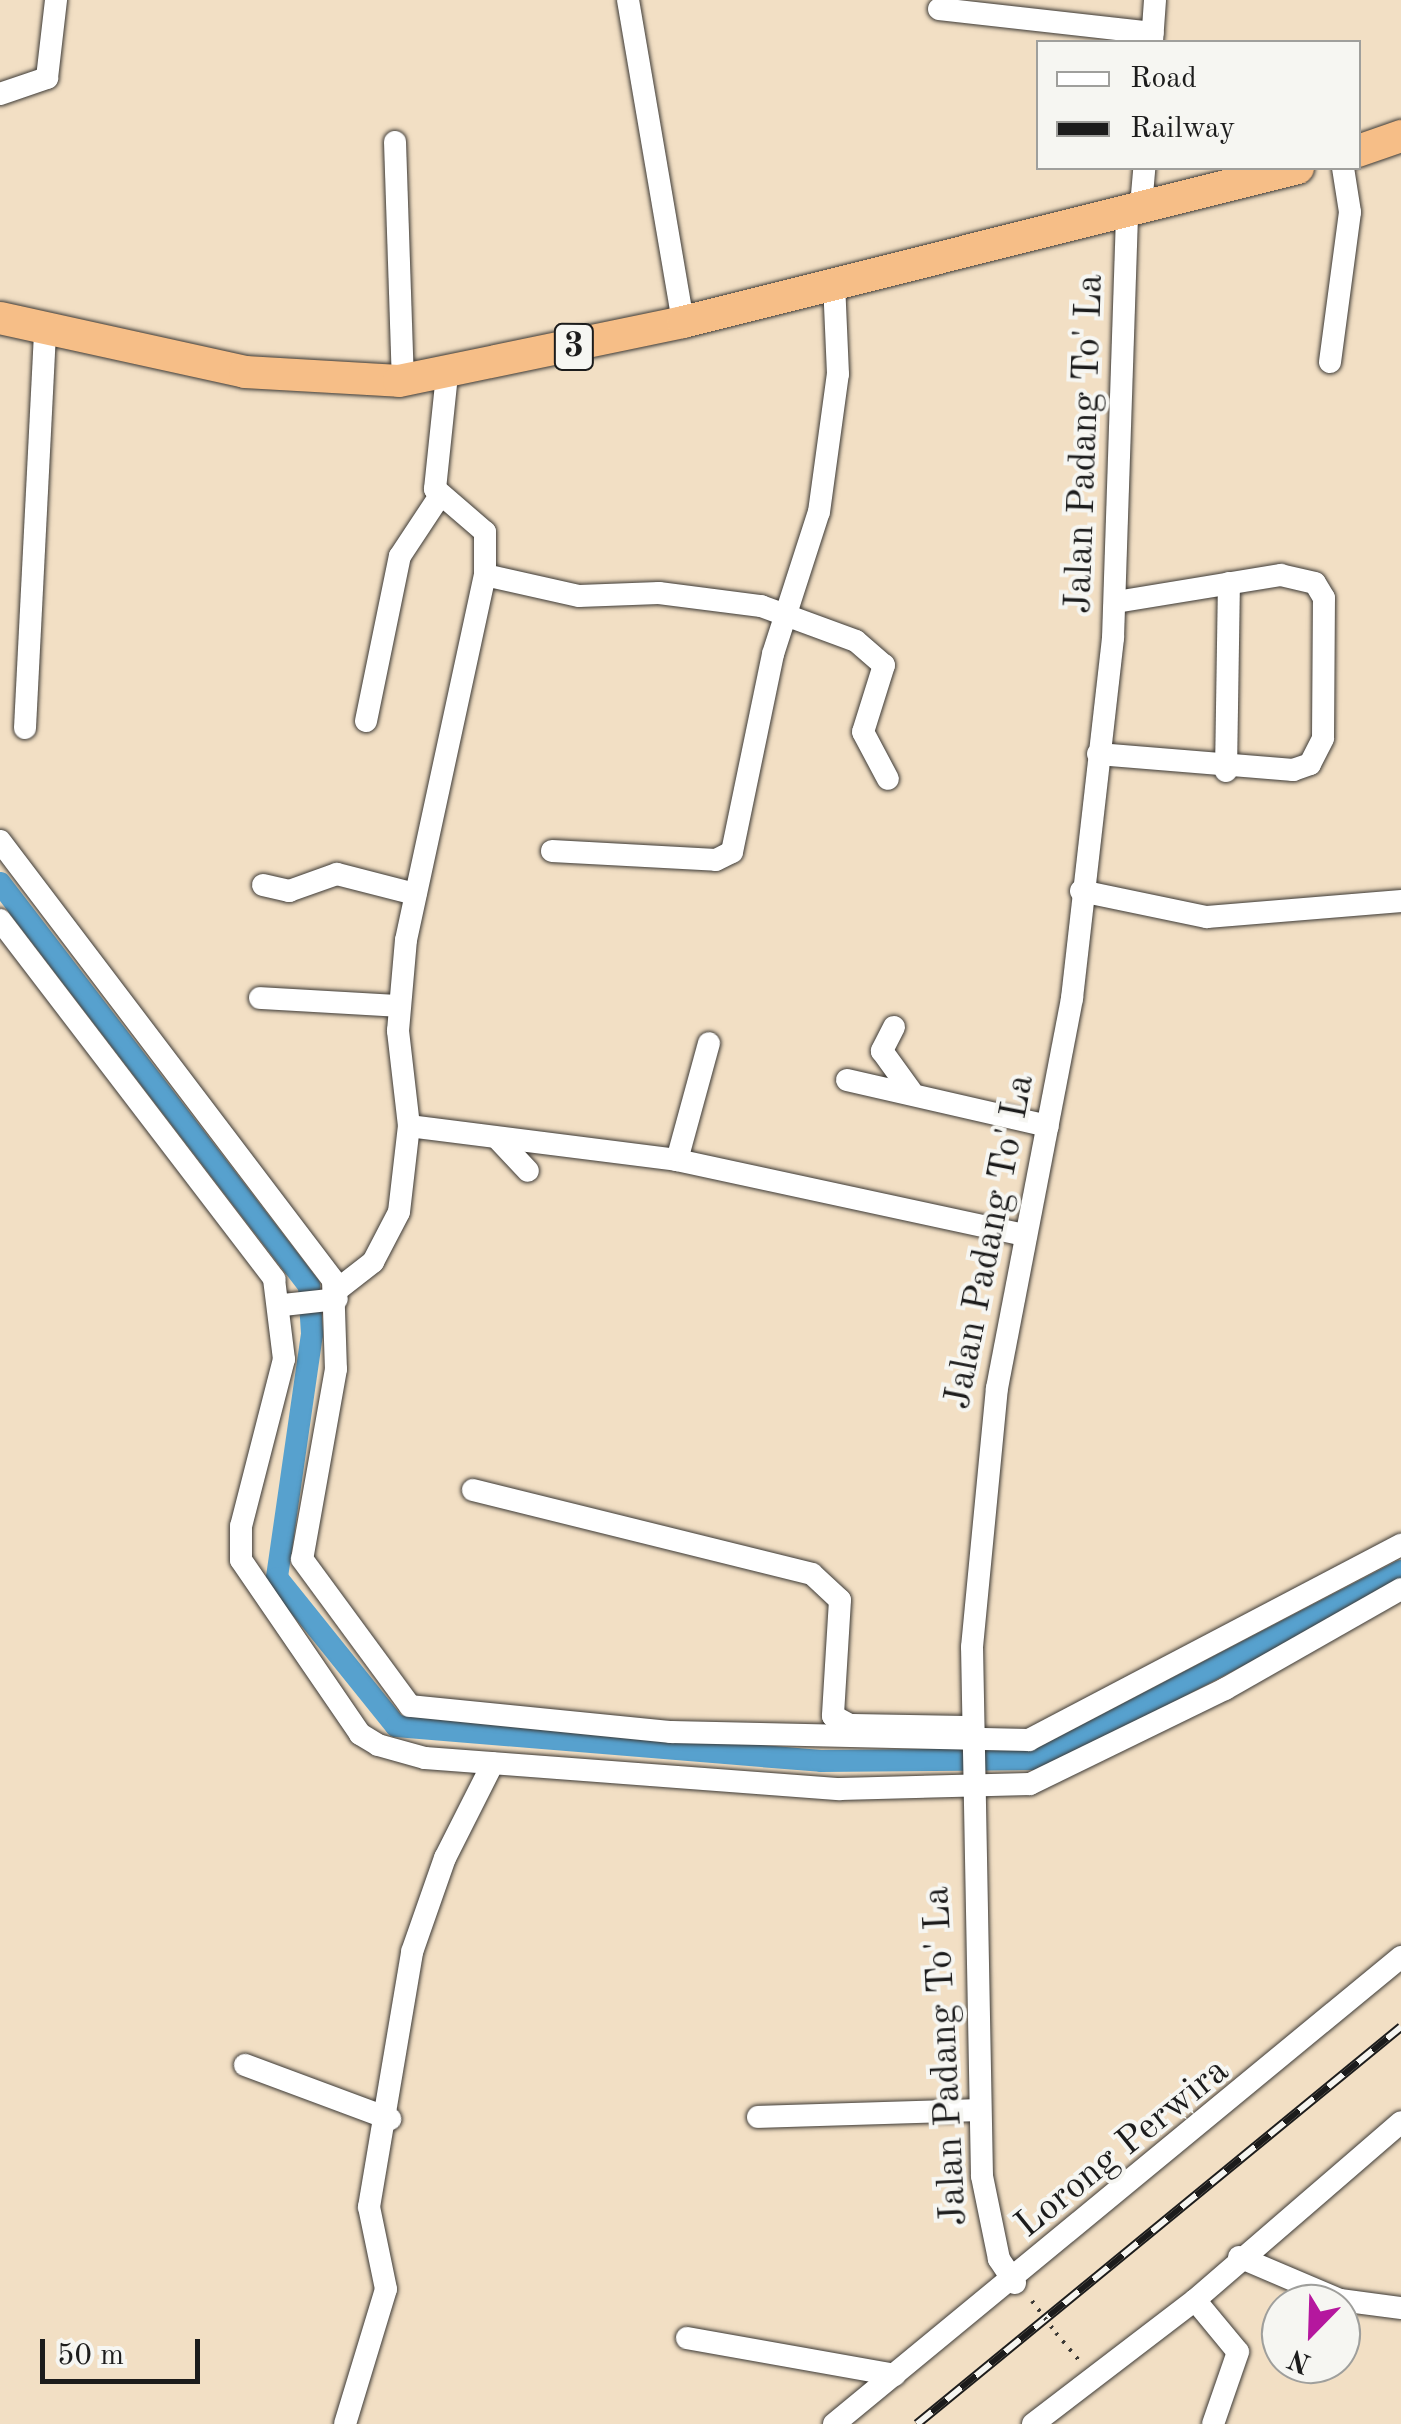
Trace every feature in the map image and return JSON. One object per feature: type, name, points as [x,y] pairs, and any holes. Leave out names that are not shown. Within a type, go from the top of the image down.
[{"type":"highway","points":[[1361,150],[1401,136]]},
{"type":"highway","name":"3","points":[[0,318],[245,372],[403,380],[447,375],[684,322],[1290,170]]},
{"type":"street","points":[[0,94],[47,78],[56,0]]},
{"type":"street","points":[[628,0],[684,322]]},
{"type":"street","points":[[939,8],[1153,38],[1155,0]]},
{"type":"street","points":[[396,142],[403,380]]},
{"type":"street","name":"Jalan Padang To' La","points":[[1015,2282],[988,2225],[978,2110],[969,1740],[988,1451],[1024,1235],[1048,1126],[1116,602],[1134,208],[1144,170]]},
{"type":"street","points":[[1330,362],[1350,212],[1343,170]]},
{"type":"street","points":[[552,851],[716,860],[732,852],[787,612],[810,552],[830,446],[834,282]]},
{"type":"street","points":[[26,728],[45,329]]},
{"type":"street","points":[[366,722],[400,556],[439,497],[447,375]]},
{"type":"street","points":[[286,1304],[335,1296],[388,1240],[409,1126],[399,1006],[414,894],[485,576],[484,532],[439,497]]},
{"type":"street","points":[[485,576],[579,596],[659,593],[787,612],[879,658],[884,674],[863,732],[888,779]]},
{"type":"street","points":[[1098,754],[1226,771],[1310,764],[1323,738],[1324,598],[1300,576],[1229,583],[1116,602]]},
{"type":"street","points":[[1226,771],[1229,583]]},
{"type":"street","points":[[0,841],[335,1296],[336,1369],[302,1559],[394,1695],[427,1710],[671,1732],[969,1740],[1048,1732],[1401,1545]]},
{"type":"street","points":[[262,885],[289,891],[337,874],[414,894]]},
{"type":"street","points":[[1081,891],[1207,917],[1401,901]]},
{"type":"street","points":[[0,920],[261,1258],[286,1304],[284,1359],[240,1526],[241,1560],[360,1734],[425,1758],[492,1763],[970,1784],[1055,1776],[1401,1589]]},
{"type":"street","points":[[260,998],[399,1006]]},
{"type":"street","points":[[894,1027],[882,1051],[912,1091]]},
{"type":"street","points":[[677,1160],[709,1043]]},
{"type":"street","points":[[847,1080],[912,1091],[1048,1126]]},
{"type":"street","points":[[409,1126],[677,1160],[1024,1235]]},
{"type":"street","points":[[498,1138],[528,1170]]},
{"type":"street","points":[[473,1490],[812,1574],[840,1600],[833,1716],[850,1725],[969,1740]]},
{"type":"street","points":[[345,2424],[386,2289],[370,2207],[390,2119],[420,1918],[492,1763]]},
{"type":"street","name":"Lorong Perwira","points":[[834,2424],[1015,2282],[1401,1957]]},
{"type":"street","points":[[245,2065],[390,2119]]},
{"type":"street","points":[[758,2117],[978,2110]]},
{"type":"street","points":[[1034,2424],[1195,2300],[1239,2257],[1401,2122]]},
{"type":"street","points":[[1239,2257],[1340,2300],[1401,2308]]},
{"type":"street","points":[[1195,2300],[1238,2352],[1213,2424]]},
{"type":"street","points":[[687,2338],[895,2375]]},
{"type":"path","points":[[1032,2302],[1094,2378]]},
{"type":"waterway","points":[[0,883],[309,1286],[312,1334],[277,1578],[396,1726],[821,1761],[1040,1759],[1401,1571]]},
{"type":"railway","points":[[917,2424],[1401,2027]]}]
